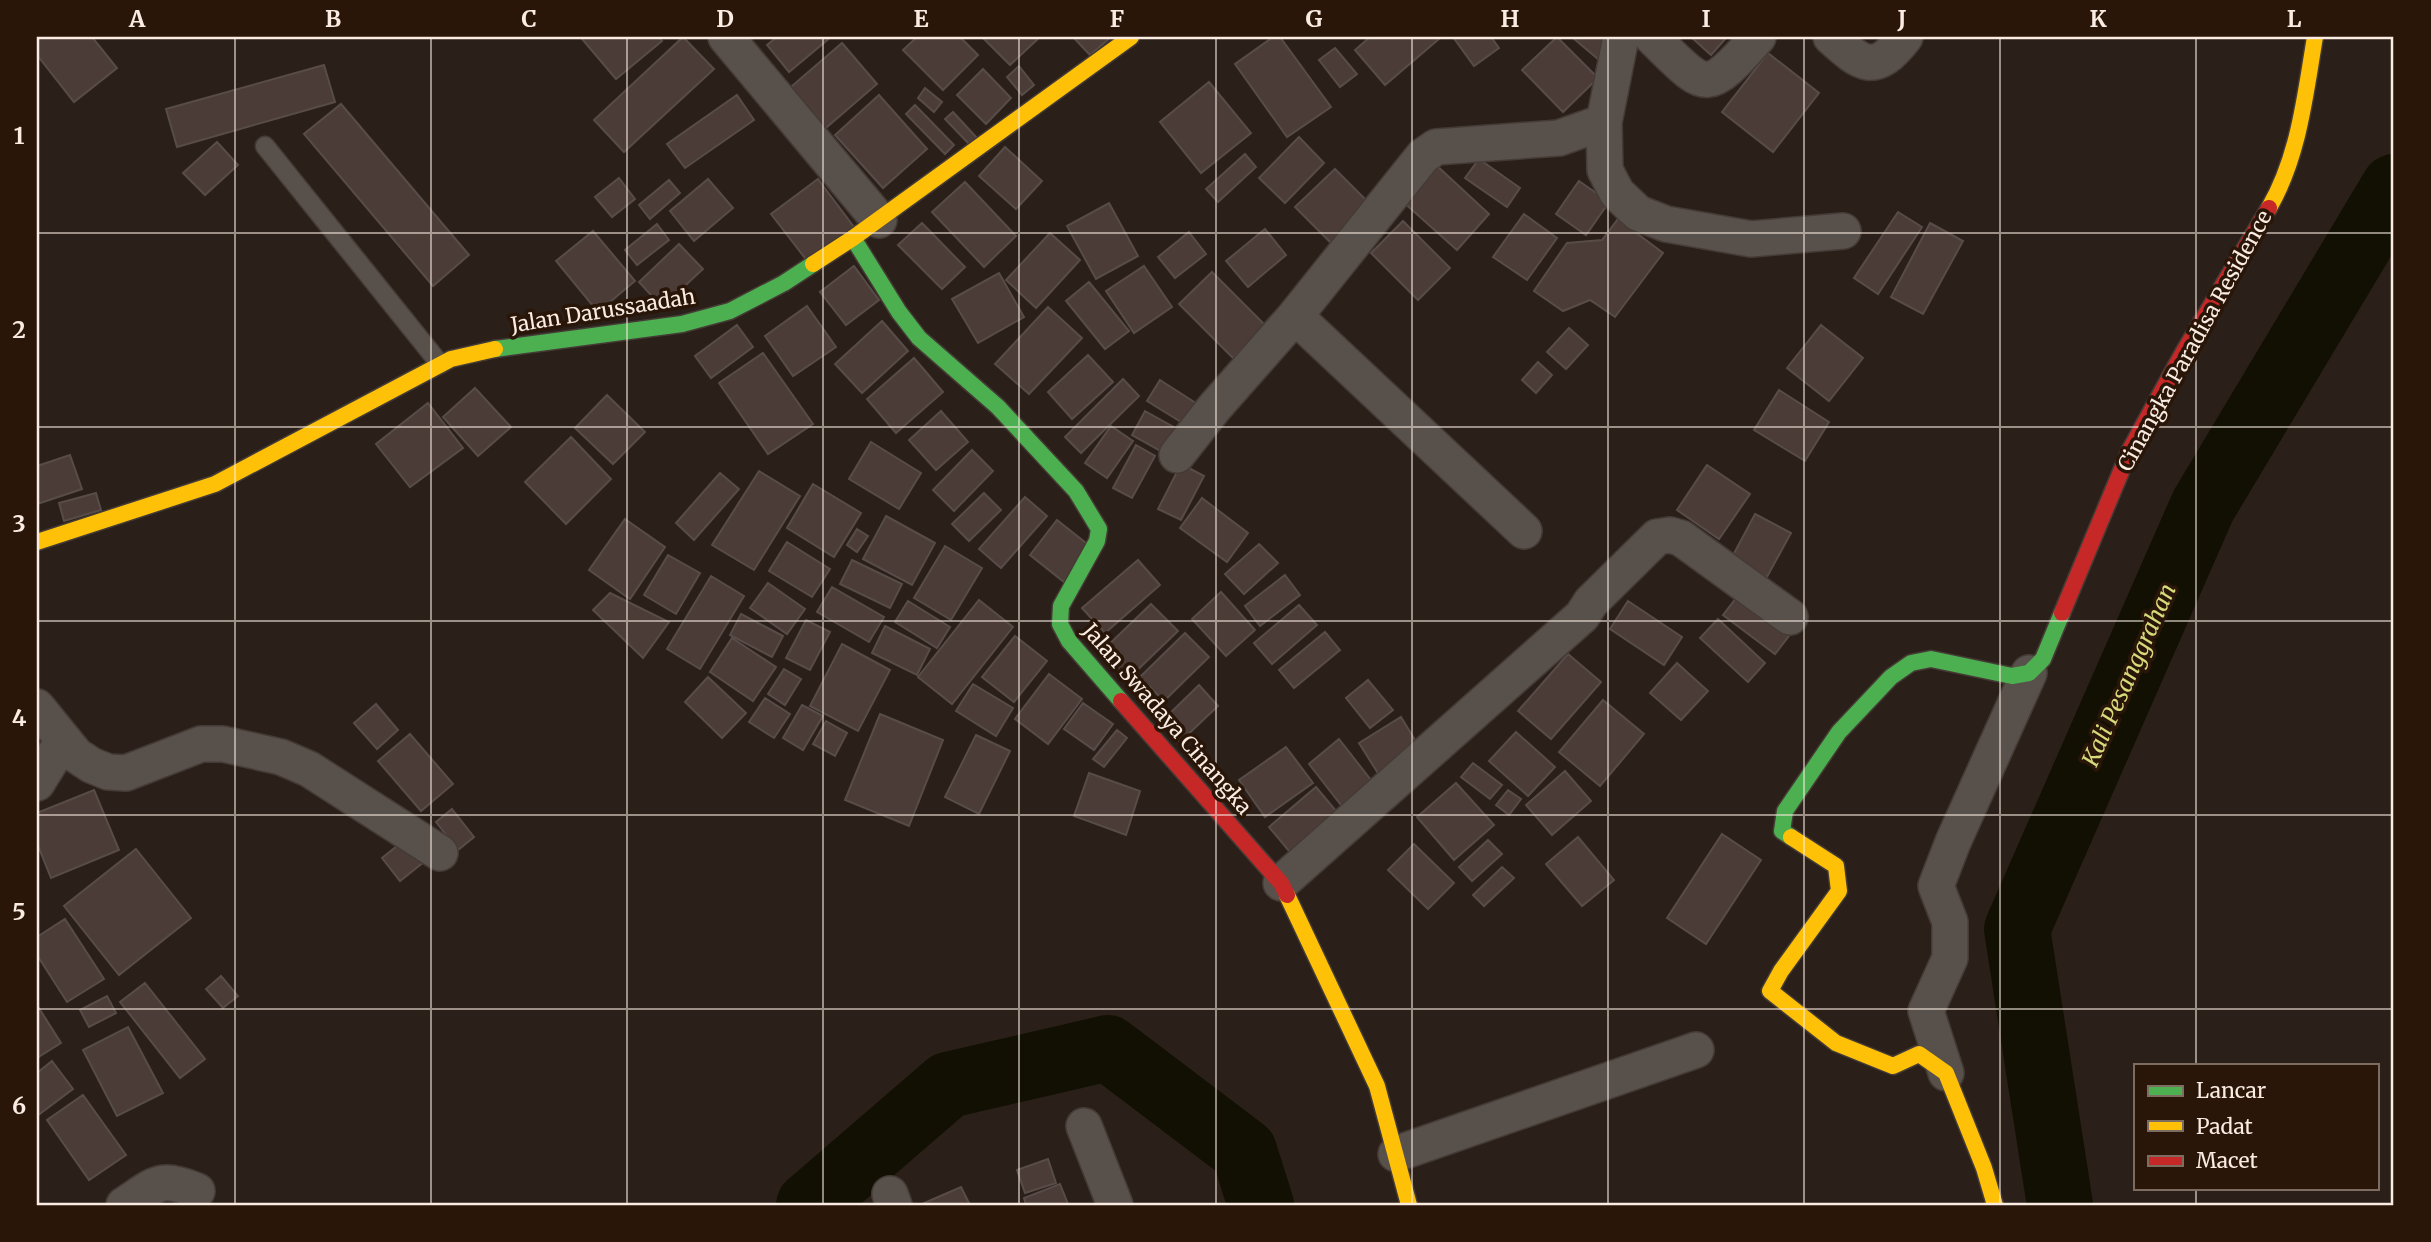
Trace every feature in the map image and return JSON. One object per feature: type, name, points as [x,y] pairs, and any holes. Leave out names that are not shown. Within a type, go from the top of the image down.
[{"type":"street","points":[[726,37],[866,229]]},
{"type":"street","name":"Jalan Darussaadah","points":[[37,542],[215,484],[451,359],[483,351],[682,324],[730,311],[784,283],[866,229],[1131,37]]},
{"type":"street","points":[[1621,37],[1604,122],[1605,170],[1617,193],[1638,213],[1666,224],[1751,239],[1843,231]]},
{"type":"street","points":[[1652,37],[1688,72],[1701,79],[1712,80],[1727,72],[1758,37]]},
{"type":"street","points":[[1831,37],[1856,60],[1876,62],[1894,52],[1905,37]]},
{"type":"street","name":"Cinangka Paradisa Residence","points":[[1996,1205],[1926,1011],[1950,958],[1950,922],[1936,886],[2029,673],[2043,659],[2051,642],[2130,450],[2183,353],[2281,187],[2296,145],[2315,37]]},
{"type":"street","points":[[1177,455],[1214,408],[1295,316],[1414,165],[1436,147],[1559,138],[1604,122]]},
{"type":"street","name":"Jalan Swadaya Cinangka","points":[[866,229],[899,312],[919,338],[998,407],[1076,491],[1099,529],[1097,541],[1060,606],[1060,624],[1078,652],[1281,883],[1377,1086],[1409,1205]]},
{"type":"street","points":[[1295,316],[1524,531]]},
{"type":"street","points":[[1281,883],[1582,616],[1591,602],[1657,537],[1670,535],[1681,538],[1790,617]]},
{"type":"street","points":[[1947,1073],[1919,1054],[1893,1066],[1836,1043],[1770,991],[1781,971],[1839,891],[1836,866],[1782,831],[1785,811],[1839,732],[1892,677],[1911,663],[1931,659],[2012,676],[2029,673]]},
{"type":"street","points":[[37,707],[63,741],[91,765],[108,772],[126,774],[201,744],[223,744],[281,757],[309,769],[440,853]]},
{"type":"street","points":[[37,783],[63,741]]},
{"type":"street","points":[[1396,1154],[1696,1050]]},
{"type":"street","points":[[1084,1126],[1115,1205]]},
{"type":"street","points":[[124,1205],[166,1181],[197,1191]]},
{"type":"lane","points":[[265,146],[440,364]]},
{"type":"building","points":[[37,37],[92,37],[117,68],[74,102],[37,55]]},
{"type":"building","points":[[658,37],[662,41],[616,79],[582,39]]},
{"type":"building","points":[[683,37],[714,69],[624,152],[594,120]]},
{"type":"building","points":[[777,37],[831,37],[789,72],[767,45]]},
{"type":"building","points":[[917,37],[960,37],[978,55],[943,90],[903,50]]},
{"type":"building","points":[[982,37],[1040,37],[1010,65]]},
{"type":"building","points":[[1073,37],[1111,37],[1090,55]]},
{"type":"building","points":[[1273,37],[1280,37],[1331,107],[1287,137],[1235,64]]},
{"type":"building","points":[[1370,37],[1439,39],[1385,85],[1355,50]]},
{"type":"building","points":[[1453,37],[1491,37],[1499,48],[1474,66]]},
{"type":"building","points":[[1557,37],[1598,78],[1563,112],[1522,70]]},
{"type":"building","points":[[1617,37],[1598,59],[1573,38]]},
{"type":"building","points":[[1691,37],[1727,37],[1711,55]]},
{"type":"building","points":[[842,43],[877,84],[820,133],[785,92]]},
{"type":"building","points":[[1335,48],[1357,74],[1340,87],[1319,60]]},
{"type":"building","points":[[1768,53],[1819,93],[1773,152],[1722,112]]},
{"type":"building","points":[[324,65],[335,102],[177,147],[166,109]]},
{"type":"building","points":[[1019,66],[1034,85],[1022,95],[1007,77]]},
{"type":"building","points":[[983,69],[1011,98],[986,124],[957,95]]},
{"type":"building","points":[[1209,82],[1251,133],[1201,173],[1160,122]]},
{"type":"building","points":[[925,88],[942,102],[934,112],[918,98]]},
{"type":"building","points":[[737,95],[754,120],[685,168],[667,144]]},
{"type":"building","points":[[879,95],[927,149],[883,188],[835,135]]},
{"type":"building","points":[[341,104],[469,255],[433,286],[304,134]]},
{"type":"building","points":[[915,105],[954,145],[945,154],[906,114]]},
{"type":"building","points":[[953,112],[977,138],[970,145],[945,119]]},
{"type":"building","points":[[1299,137],[1324,163],[1285,203],[1259,178]]},
{"type":"building","points":[[217,142],[238,165],[205,195],[183,173]]},
{"type":"building","points":[[1005,147],[1042,181],[1016,209],[979,176]]},
{"type":"building","points":[[1245,154],[1256,167],[1218,202],[1206,189]]},
{"type":"building","points":[[1479,159],[1520,188],[1507,207],[1465,178]]},
{"type":"building","points":[[1435,164],[1489,214],[1457,250],[1402,201]]},
{"type":"building","points":[[1335,169],[1374,208],[1334,246],[1295,207]]},
{"type":"building","points":[[619,178],[635,199],[612,217],[595,197]]},
{"type":"building","points":[[708,179],[733,208],[694,241],[670,211]]},
{"type":"building","points":[[818,179],[854,227],[808,262],[771,214]]},
{"type":"building","points":[[669,180],[680,193],[650,219],[639,205]]},
{"type":"building","points":[[1579,181],[1609,202],[1586,235],[1556,214]]},
{"type":"building","points":[[965,182],[1016,236],[984,267],[932,212]]},
{"type":"building","points":[[1109,203],[1138,256],[1096,279],[1067,226]]},
{"type":"building","points":[[1898,212],[1922,227],[1878,294],[1854,278]]},
{"type":"building","points":[[1524,214],[1557,238],[1527,280],[1493,257]]},
{"type":"building","points":[[1618,219],[1663,253],[1615,317],[1590,300],[1563,311],[1534,291],[1567,243],[1602,240]]},
{"type":"building","points":[[1403,221],[1450,268],[1418,300],[1371,253]]},
{"type":"building","points":[[922,223],[965,267],[942,289],[898,245]]},
{"type":"building","points":[[1930,223],[1963,241],[1923,314],[1891,297]]},
{"type":"building","points":[[657,224],[669,240],[637,265],[625,250]]},
{"type":"building","points":[[1265,229],[1286,255],[1248,287],[1226,261]]},
{"type":"building","points":[[593,231],[635,281],[598,312],[556,261]]},
{"type":"building","points":[[1189,232],[1206,254],[1175,278],[1158,257]]},
{"type":"building","points":[[1050,233],[1080,260],[1036,308],[1006,280]]},
{"type":"building","points":[[679,244],[703,269],[662,307],[639,282]]},
{"type":"building","points":[[854,266],[879,300],[846,325],[820,292]]},
{"type":"building","points":[[1144,266],[1172,307],[1134,333],[1106,291]]},
{"type":"building","points":[[1212,272],[1266,326],[1233,358],[1179,304]]},
{"type":"building","points":[[999,273],[1024,317],[978,343],[952,299]]},
{"type":"building","points":[[1089,282],[1129,331],[1105,349],[1066,301]]},
{"type":"building","points":[[807,306],[836,347],[793,376],[765,336]]},
{"type":"building","points":[[1048,307],[1082,338],[1029,394],[995,364]]},
{"type":"building","points":[[882,321],[908,351],[862,393],[835,364]]},
{"type":"building","points":[[737,325],[753,347],[711,378],[695,356]]},
{"type":"building","points":[[1821,325],[1863,358],[1829,401],[1787,368]]},
{"type":"building","points":[[1569,328],[1588,345],[1566,369],[1547,352]]},
{"type":"building","points":[[763,353],[813,424],[768,454],[719,383]]},
{"type":"building","points":[[1088,355],[1113,382],[1072,419],[1048,392]]},
{"type":"building","points":[[914,358],[943,392],[896,433],[867,399]]},
{"type":"building","points":[[1538,362],[1552,375],[1536,393],[1522,380]]},
{"type":"building","points":[[1123,379],[1139,396],[1081,453],[1065,437]]},
{"type":"building","points":[[1160,380],[1202,407],[1189,427],[1147,401]]},
{"type":"building","points":[[475,388],[511,427],[478,456],[443,417]]},
{"type":"building","points":[[1779,390],[1829,422],[1805,461],[1754,430]]},
{"type":"building","points":[[607,395],[645,432],[613,464],[575,428]]},
{"type":"building","points":[[428,403],[463,448],[410,487],[376,444]]},
{"type":"building","points":[[941,411],[968,442],[936,470],[909,440]]},
{"type":"building","points":[[1145,411],[1186,434],[1173,458],[1132,435]]},
{"type":"building","points":[[1111,426],[1133,441],[1107,478],[1085,463]]},
{"type":"building","points":[[571,437],[611,479],[566,524],[525,482]]},
{"type":"building","points":[[871,442],[921,473],[899,509],[849,479]]},
{"type":"building","points":[[1136,445],[1155,456],[1132,498],[1113,488]]},
{"type":"building","points":[[972,450],[993,471],[954,511],[933,490]]},
{"type":"building","points":[[70,455],[82,489],[37,504],[37,466]]},
{"type":"building","points":[[1181,464],[1204,476],[1181,520],[1158,509]]},
{"type":"building","points":[[1707,465],[1750,494],[1719,539],[1677,510]]},
{"type":"building","points":[[759,471],[800,496],[754,570],[712,545]]},
{"type":"building","points":[[720,473],[739,489],[694,540],[676,523]]},
{"type":"building","points":[[813,484],[861,513],[834,557],[787,528]]},
{"type":"building","points":[[96,493],[101,510],[64,521],[59,503]]},
{"type":"building","points":[[984,493],[1001,510],[969,541],[952,524]]},
{"type":"building","points":[[1025,497],[1047,516],[1001,568],[979,549]]},
{"type":"building","points":[[1202,498],[1248,533],[1227,562],[1180,528]]},
{"type":"building","points":[[1755,514],[1791,533],[1767,577],[1731,559]]},
{"type":"building","points":[[886,516],[935,543],[912,585],[863,559]]},
{"type":"building","points":[[625,519],[665,547],[630,599],[589,570]]},
{"type":"building","points":[[1057,520],[1091,547],[1064,582],[1030,555]]},
{"type":"building","points":[[857,529],[868,536],[857,552],[847,545]]},
{"type":"building","points":[[787,542],[830,569],[812,597],[769,571]]},
{"type":"building","points":[[1259,544],[1278,563],[1244,594],[1225,574]]},
{"type":"building","points":[[945,546],[982,568],[951,620],[914,598]]},
{"type":"building","points":[[668,555],[700,573],[676,614],[644,595]]},
{"type":"building","points":[[852,560],[902,584],[890,608],[840,584]]},
{"type":"building","points":[[1138,560],[1160,585],[1105,633],[1082,608]]},
{"type":"building","points":[[1285,575],[1300,595],[1260,626],[1245,606]]},
{"type":"building","points":[[711,576],[744,596],[700,669],[667,649]]},
{"type":"building","points":[[768,583],[805,609],[787,634],[750,608]]},
{"type":"building","points":[[832,587],[884,617],[869,642],[817,612]]},
{"type":"building","points":[[1221,592],[1255,630],[1226,656],[1192,619]]},
{"type":"building","points":[[610,593],[669,622],[643,658],[593,610]]},
{"type":"building","points":[[1737,597],[1789,636],[1775,654],[1723,615]]},
{"type":"building","points":[[979,600],[1013,627],[952,704],[918,677]]},
{"type":"building","points":[[908,601],[950,627],[937,648],[895,622]]},
{"type":"building","points":[[1628,601],[1682,637],[1664,665],[1610,629]]},
{"type":"building","points":[[1151,604],[1178,631],[1127,680],[1101,652]]},
{"type":"building","points":[[1299,605],[1317,625],[1272,664],[1254,643]]},
{"type":"building","points":[[741,614],[783,636],[772,657],[730,635]]},
{"type":"building","points":[[1718,619],[1765,663],[1748,682],[1700,638]]},
{"type":"building","points":[[806,620],[830,632],[810,670],[786,658]]},
{"type":"building","points":[[885,626],[930,649],[917,675],[872,653]]},
{"type":"building","points":[[1325,632],[1340,650],[1294,688],[1279,670]]},
{"type":"building","points":[[1185,633],[1209,657],[1164,701],[1140,677]]},
{"type":"building","points":[[1015,636],[1047,661],[1014,702],[982,677]]},
{"type":"building","points":[[732,638],[776,667],[753,701],[710,672]]},
{"type":"building","points":[[842,644],[890,670],[858,731],[810,706]]},
{"type":"building","points":[[1568,654],[1601,682],[1551,739],[1518,711]]},
{"type":"building","points":[[1677,663],[1708,691],[1681,720],[1650,693]]},
{"type":"building","points":[[784,669],[801,679],[785,705],[768,694]]},
{"type":"building","points":[[1049,674],[1082,699],[1048,744],[1015,719]]},
{"type":"building","points":[[708,677],[746,713],[722,738],[685,702]]},
{"type":"building","points":[[1368,680],[1393,710],[1370,728],[1346,698]]},
{"type":"building","points":[[973,684],[1013,708],[996,736],[956,711]]},
{"type":"building","points":[[1199,685],[1218,706],[1180,742],[1161,722]]},
{"type":"building","points":[[765,698],[790,714],[774,738],[749,722]]},
{"type":"building","points":[[1603,700],[1644,734],[1600,786],[1559,752]]},
{"type":"building","points":[[1083,703],[1113,724],[1094,750],[1064,729]]},
{"type":"building","points":[[376,704],[398,730],[377,749],[354,723]]},
{"type":"building","points":[[802,705],[823,716],[803,750],[783,738]]},
{"type":"building","points":[[880,714],[943,740],[909,826],[845,800]]},
{"type":"building","points":[[1401,717],[1421,750],[1379,775],[1359,743]]},
{"type":"building","points":[[826,721],[847,733],[835,756],[813,744]]},
{"type":"building","points":[[1117,730],[1127,738],[1104,767],[1093,759]]},
{"type":"building","points":[[1516,732],[1555,767],[1528,796],[1489,761]]},
{"type":"building","points":[[410,734],[453,784],[421,811],[378,761]]},
{"type":"building","points":[[976,735],[1010,751],[979,814],[945,797]]},
{"type":"building","points":[[1339,739],[1378,789],[1348,814],[1309,764]]},
{"type":"building","points":[[1286,747],[1313,783],[1265,817],[1239,780]]},
{"type":"building","points":[[1473,763],[1502,785],[1490,799],[1461,777]]},
{"type":"building","points":[[1565,771],[1591,801],[1552,835],[1526,805]]},
{"type":"building","points":[[1089,773],[1140,791],[1126,835],[1074,816]]},
{"type":"building","points":[[1456,783],[1494,825],[1454,860],[1417,817]]},
{"type":"building","points":[[1316,787],[1342,818],[1294,857],[1269,827]]},
{"type":"building","points":[[94,790],[119,850],[51,878],[37,843],[37,813]]},
{"type":"building","points":[[1508,790],[1521,799],[1509,815],[1496,805]]},
{"type":"building","points":[[452,809],[474,837],[458,850],[436,822]]},
{"type":"building","points":[[1722,834],[1761,860],[1706,944],[1667,918]]},
{"type":"building","points":[[1578,837],[1614,880],[1582,906],[1546,864]]},
{"type":"building","points":[[407,838],[425,861],[400,881],[382,858]]},
{"type":"building","points":[[1488,840],[1502,854],[1472,881],[1459,867]]},
{"type":"building","points":[[1414,844],[1454,883],[1428,909],[1388,870]]},
{"type":"building","points":[[136,849],[191,918],[119,975],[64,906]]},
{"type":"building","points":[[1502,867],[1514,878],[1484,906],[1473,895]]},
{"type":"building","points":[[65,919],[104,979],[67,1002],[37,955],[37,937]]},
{"type":"building","points":[[221,976],[238,996],[223,1008],[206,989]]},
{"type":"building","points":[[145,983],[205,1059],[180,1078],[120,1002]]},
{"type":"building","points":[[107,996],[116,1013],[89,1027],[80,1010]]},
{"type":"building","points":[[37,1005],[61,1043],[37,1058]]},
{"type":"building","points":[[128,1027],[163,1093],[117,1116],[83,1050]]},
{"type":"building","points":[[52,1061],[73,1089],[37,1116],[37,1073]]},
{"type":"building","points":[[83,1095],[126,1155],[89,1180],[47,1120]]},
{"type":"building","points":[[1048,1159],[1056,1183],[1025,1193],[1017,1170]]},
{"type":"building","points":[[1060,1184],[1068,1204],[1026,1205],[1024,1198]]},
{"type":"building","points":[[961,1187],[970,1205],[922,1204]]},
{"type":"waterway","name":"Kali Pesanggrahan","points":[[2060,1205],[2017,929],[2203,506],[2394,187]]},
{"type":"waterway","name":"Kali Pesanggrahan","points":[[809,1205],[948,1085],[1108,1048],[1244,1151],[1261,1205]]},
{"type":"traffic: fast","points":[[853,238],[899,312],[919,338],[998,407],[1076,491],[1099,529],[1097,541],[1061,606],[1060,624],[1069,641],[1121,701]]},
{"type":"traffic: fast","points":[[495,349],[682,324],[730,311],[784,283],[813,264]]},
{"type":"traffic: fast","points":[[1791,837],[1782,831],[1785,811],[1839,732],[1891,677],[1911,663],[1931,659],[2012,676],[2029,673],[2043,659],[2062,613]]},
{"type":"traffic: slow","points":[[813,264],[1131,37]]},
{"type":"traffic: slow","points":[[2269,208],[2294,147],[2315,37]]},
{"type":"traffic: slow","points":[[37,542],[215,484],[451,359],[495,349]]},
{"type":"traffic: slow","points":[[1791,837],[1836,866],[1839,891],[1781,971],[1770,991],[1836,1043],[1893,1066],[1919,1054],[1946,1073],[1984,1168],[1995,1205]]},
{"type":"traffic: slow","points":[[1287,895],[1377,1086],[1409,1205]]},
{"type":"traffic: jam","points":[[2062,613],[2130,450],[2183,353],[2269,208]]},
{"type":"traffic: jam","points":[[1121,701],[1281,883],[1287,895]]}]
